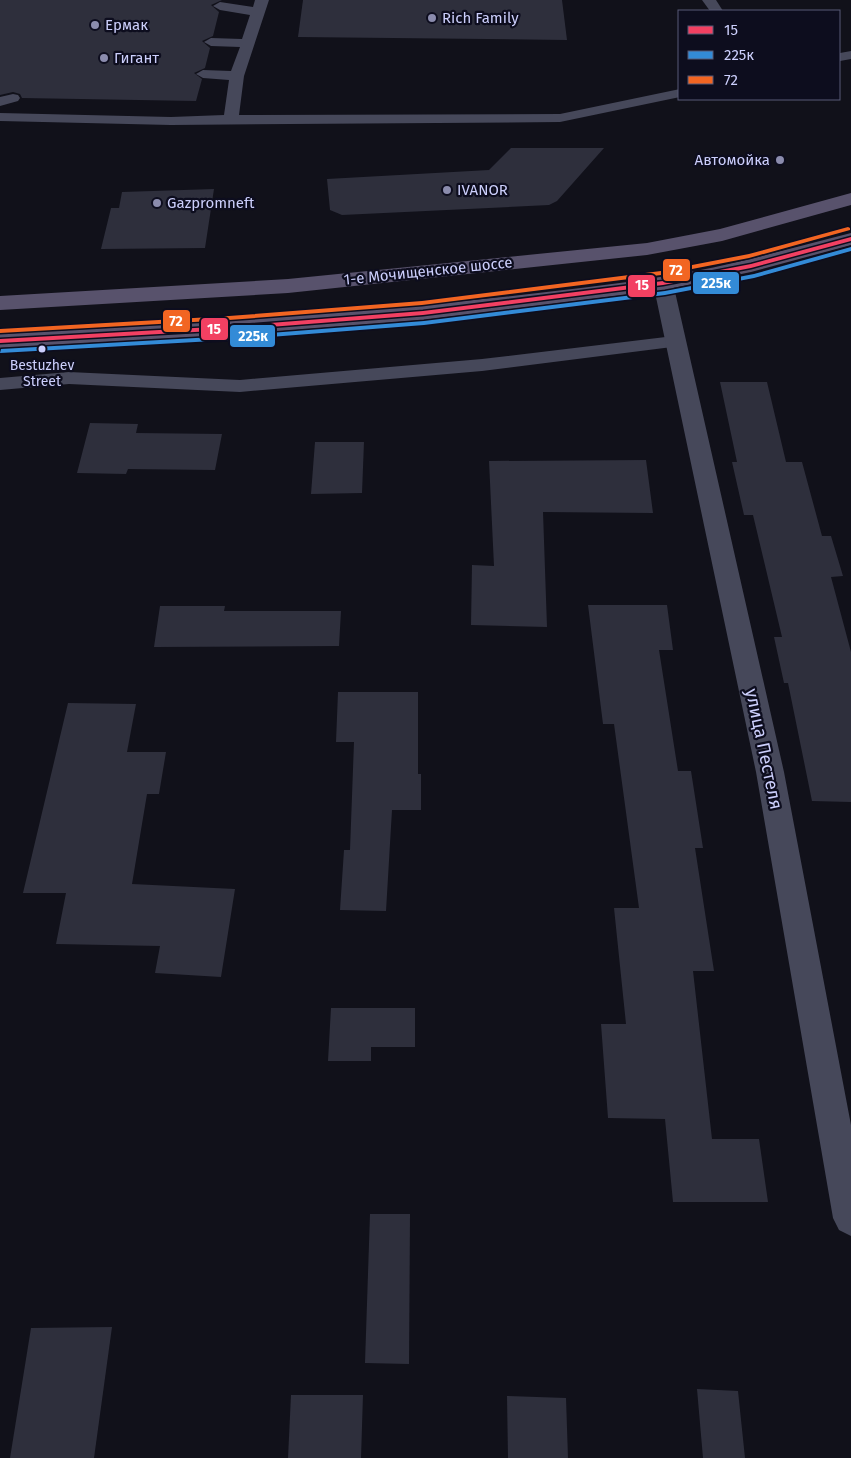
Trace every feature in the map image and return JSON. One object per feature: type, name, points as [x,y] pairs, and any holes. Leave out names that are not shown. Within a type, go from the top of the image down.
[{"type":"main road","name":"1-е Мочищенское шоссе","points":[[0,302],[288,286],[647,249],[722,234],[851,199]]},
{"type":"main road","points":[[0,341],[230,328],[424,313],[662,284],[751,266],[851,238]]},
{"type":"street","name":"улица Пестеля","points":[[662,284],[770,772],[851,1218]]},
{"type":"lane","points":[[220,6],[260,6],[237,76],[231,119]]},
{"type":"lane","points":[[212,42],[248,43]]},
{"type":"lane","points":[[203,74],[237,76]]},
{"type":"lane","points":[[0,117],[171,121],[231,119],[560,118],[678,93]]},
{"type":"lane","points":[[0,384],[69,378],[240,386],[482,365],[674,342]]},
{"type":"building","name":"Гигант","points":[[0,0],[222,0],[211,5],[219,12],[213,36],[202,41],[210,48],[205,68],[194,73],[202,79],[196,101],[22,98],[20,94],[13,92],[0,95]]},
{"type":"building","name":"Rich Family","points":[[303,0],[562,0],[567,40],[298,37]]},
{"type":"building","name":"IVANOR","points":[[511,148],[604,148],[557,201],[549,205],[342,215],[330,210],[327,179],[489,170]]},
{"type":"building","points":[[214,189],[205,248],[101,249],[111,208],[119,208],[122,192]]},
{"type":"building","points":[[720,382],[767,382],[786,462],[802,462],[822,536],[831,536],[843,576],[831,577],[851,652],[851,802],[812,801],[788,683],[784,683],[774,637],[782,637],[753,515],[744,515],[732,462],[737,462]]},
{"type":"building","points":[[90,423],[138,424],[136,433],[222,434],[215,470],[128,469],[126,474],[77,473]]},
{"type":"building","points":[[315,442],[364,442],[362,493],[311,494]]},
{"type":"building","points":[[646,460],[653,513],[543,512],[547,627],[471,625],[472,565],[494,566],[489,461]]},
{"type":"building","points":[[588,605],[667,605],[673,650],[659,650],[678,771],[691,771],[703,848],[695,848],[714,971],[693,971],[712,1139],[759,1139],[768,1202],[673,1202],[665,1119],[608,1118],[601,1024],[626,1024],[614,908],[639,908],[614,724],[603,724]]},
{"type":"building","points":[[160,606],[225,606],[224,611],[341,611],[339,646],[154,647]]},
{"type":"building","points":[[338,692],[418,692],[418,774],[421,774],[421,810],[392,810],[386,911],[340,910],[344,850],[350,850],[354,742],[336,742]]},
{"type":"building","points":[[68,703],[136,704],[127,752],[166,752],[159,794],[147,794],[132,884],[235,889],[221,977],[155,973],[160,946],[56,944],[66,893],[23,893]]},
{"type":"building","points":[[331,1008],[415,1008],[415,1047],[371,1047],[371,1061],[328,1061]]},
{"type":"building","points":[[370,1214],[410,1214],[409,1364],[365,1363]]},
{"type":"building","points":[[112,1327],[94,1458],[10,1458],[31,1328]]},
{"type":"building","points":[[697,1389],[738,1391],[745,1458],[703,1458]]},
{"type":"building","points":[[291,1395],[363,1395],[361,1458],[288,1458]]},
{"type":"building","points":[[507,1396],[566,1398],[568,1458],[508,1458]]},
{"type":"transit line","name":"72","points":[[0,331],[229,318],[422,303],[661,273],[749,256],[848,229]]},
{"type":"transit line","name":"15","points":[[0,341],[230,328],[423,313],[663,283],[751,266],[851,239]]},
{"type":"transit line","name":"225к","points":[[1,351],[231,338],[424,323],[665,293],[754,276],[851,249]]},
{"type":"place","name":"Rich Family","points":[[432,18]]},
{"type":"place","name":"Ермак","points":[[95,25]]},
{"type":"place","name":"Гигант","points":[[104,58]]},
{"type":"place","name":"Автомойка","points":[[780,160]]},
{"type":"place","name":"IVANOR","points":[[447,190]]},
{"type":"place","name":"Gazpromneft","points":[[157,203]]},
{"type":"place","name":"Bestuzhev Street","points":[[42,349]]}]
